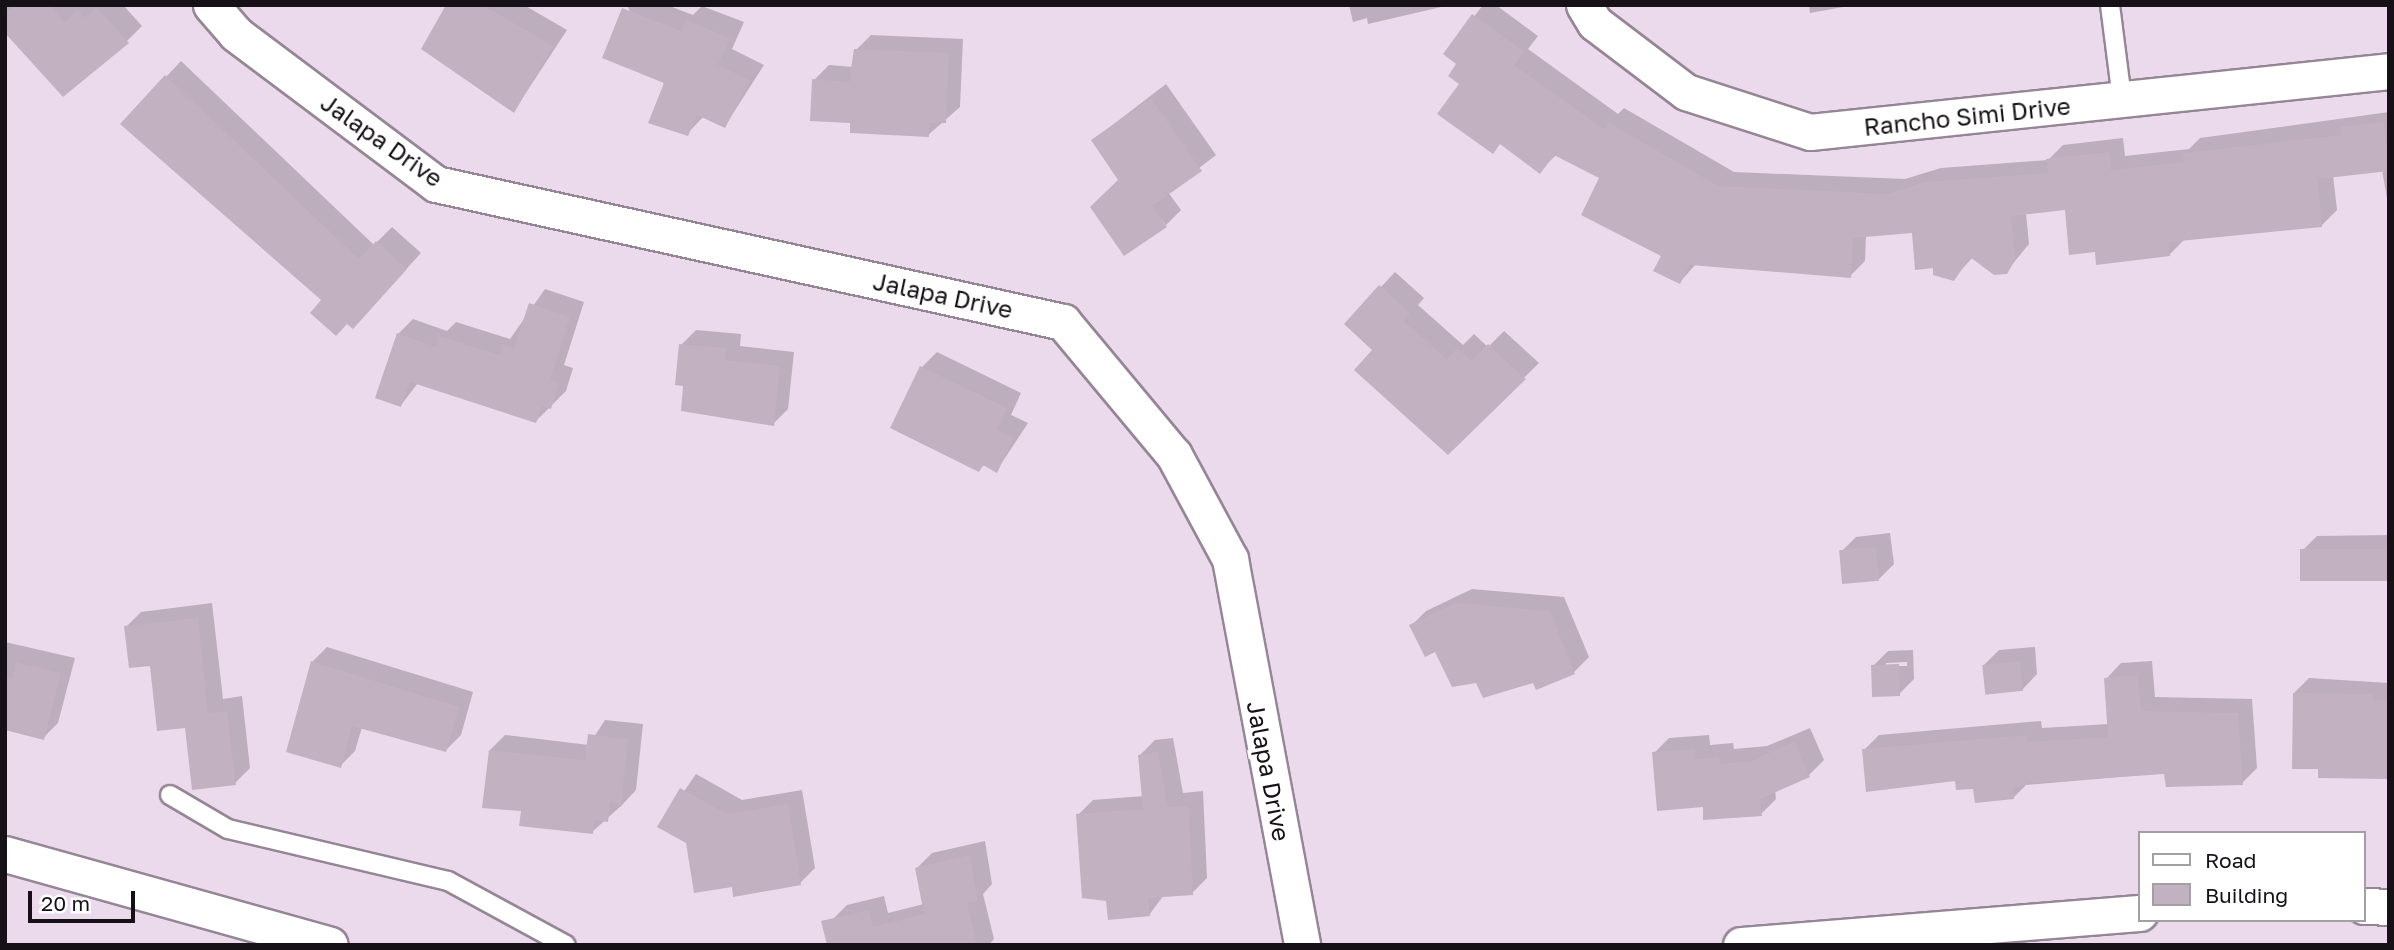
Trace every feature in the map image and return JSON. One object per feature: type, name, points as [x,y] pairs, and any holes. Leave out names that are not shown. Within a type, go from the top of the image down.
[{"type":"street","name":"Jalapa Drive","points":[[211,5],[236,34],[436,184],[1063,322],[1174,455],[1230,559],[1302,945]]},
{"type":"street","name":"Rancho Simi Drive","points":[[1584,5],[1595,23],[1686,92],[1810,132],[2389,71]]},
{"type":"street","points":[[5,854],[330,945]]},
{"type":"street","points":[[2366,906],[2389,907]]},
{"type":"street","points":[[1741,945],[2138,913]]},
{"type":"lane","points":[[2110,5],[2122,99]]},
{"type":"lane","points":[[170,795],[228,829],[448,881],[566,945]]},
{"type":"building","points":[[15,5],[49,5],[65,22],[78,10],[85,18],[96,7],[129,43],[63,97],[5,33],[5,14]]},
{"type":"building","points":[[446,5],[483,5],[553,46],[514,113],[421,49]]},
{"type":"building","points":[[622,8],[681,31],[686,20],[730,38],[718,65],[750,80],[725,128],[697,115],[688,136],[648,123],[664,83],[602,58]]},
{"type":"building","points":[[1472,14],[1524,51],[1514,65],[1604,129],[1608,122],[1718,186],[1888,194],[1924,182],[2048,173],[2046,159],[2109,152],[2111,170],[2184,162],[2183,153],[2341,135],[2340,127],[2384,122],[2389,171],[2318,179],[2322,227],[2169,242],[2170,256],[2096,265],[2095,252],[2069,255],[2065,210],[2011,216],[2015,260],[2007,274],[1994,275],[1970,257],[1954,281],[1933,275],[1933,268],[1915,270],[1912,233],[1853,238],[1851,278],[1690,265],[1680,284],[1653,271],[1661,256],[1581,215],[1599,178],[1554,155],[1540,174],[1500,144],[1493,154],[1437,114],[1459,84],[1448,76],[1456,64],[1443,54]]},
{"type":"building","points":[[854,49],[949,53],[946,123],[930,123],[929,137],[850,133],[850,123],[810,121],[812,79],[849,82]]},
{"type":"building","points":[[165,75],[359,259],[376,241],[407,269],[353,329],[347,324],[336,336],[310,313],[321,300],[120,124]]},
{"type":"building","points":[[1151,98],[1202,171],[1152,206],[1167,227],[1124,256],[1090,207],[1118,180],[1091,140]]},
{"type":"building","points":[[1379,285],[1411,314],[1404,321],[1447,360],[1457,348],[1472,361],[1488,344],[1526,379],[1448,455],[1354,370],[1372,350],[1344,324]]},
{"type":"building","points":[[529,303],[570,317],[550,380],[559,383],[551,409],[542,406],[536,423],[410,382],[401,407],[375,398],[397,333],[436,347],[439,336],[499,355],[503,345],[514,348]]},
{"type":"building","points":[[679,344],[727,348],[725,360],[780,366],[774,426],[681,411],[683,386],[675,385]]},
{"type":"building","points":[[920,366],[1007,408],[997,430],[1014,438],[997,473],[983,465],[979,472],[890,428]]},
{"type":"building","points":[[1876,547],[1879,581],[1842,584],[1839,550]]},
{"type":"building","points":[[2300,549],[2388,549],[2388,581],[2300,581]]},
{"type":"building","points":[[1456,603],[1550,611],[1575,674],[1536,690],[1533,683],[1483,698],[1476,683],[1452,687],[1435,652],[1425,657],[1409,625]]},
{"type":"building","points":[[198,618],[208,713],[227,711],[236,785],[192,790],[185,728],[157,731],[150,666],[129,668],[124,626]]},
{"type":"building","points":[[311,661],[459,707],[446,752],[352,726],[341,768],[286,752]]},
{"type":"building","points":[[2020,661],[2023,691],[1985,695],[1982,665]]},
{"type":"building","points":[[16,662],[61,673],[44,740],[5,730],[5,676],[13,678]]},
{"type":"building","points":[[1899,664],[1900,696],[1872,697],[1871,665]]},
{"type":"building","points":[[2138,675],[2141,711],[2238,713],[2243,785],[2166,787],[2164,774],[2031,783],[2013,788],[2014,799],[1975,803],[1973,789],[1956,790],[1955,781],[1866,792],[1862,749],[2027,735],[2027,742],[2108,737],[2104,678]]},
{"type":"building","points":[[2293,693],[2373,694],[2373,700],[2389,700],[2389,779],[2318,778],[2318,769],[2292,769]]},
{"type":"building","points":[[588,734],[628,739],[621,807],[610,800],[608,822],[594,820],[593,834],[519,826],[521,811],[482,808],[489,750],[585,760]]},
{"type":"building","points":[[1795,741],[1810,777],[1760,799],[1762,816],[1703,820],[1703,807],[1657,811],[1652,752],[1695,749],[1696,759],[1719,757],[1720,764],[1751,761]]},
{"type":"building","points":[[1158,752],[1168,807],[1189,806],[1193,895],[1148,898],[1150,916],[1108,920],[1106,901],[1082,898],[1076,814],[1143,809],[1138,755]]},
{"type":"building","points":[[680,788],[727,814],[788,804],[801,885],[733,897],[732,887],[694,893],[686,843],[657,827]]},
{"type":"building","points":[[970,855],[978,901],[967,903],[977,945],[827,945],[821,921],[869,910],[873,927],[924,914],[915,868]]}]
